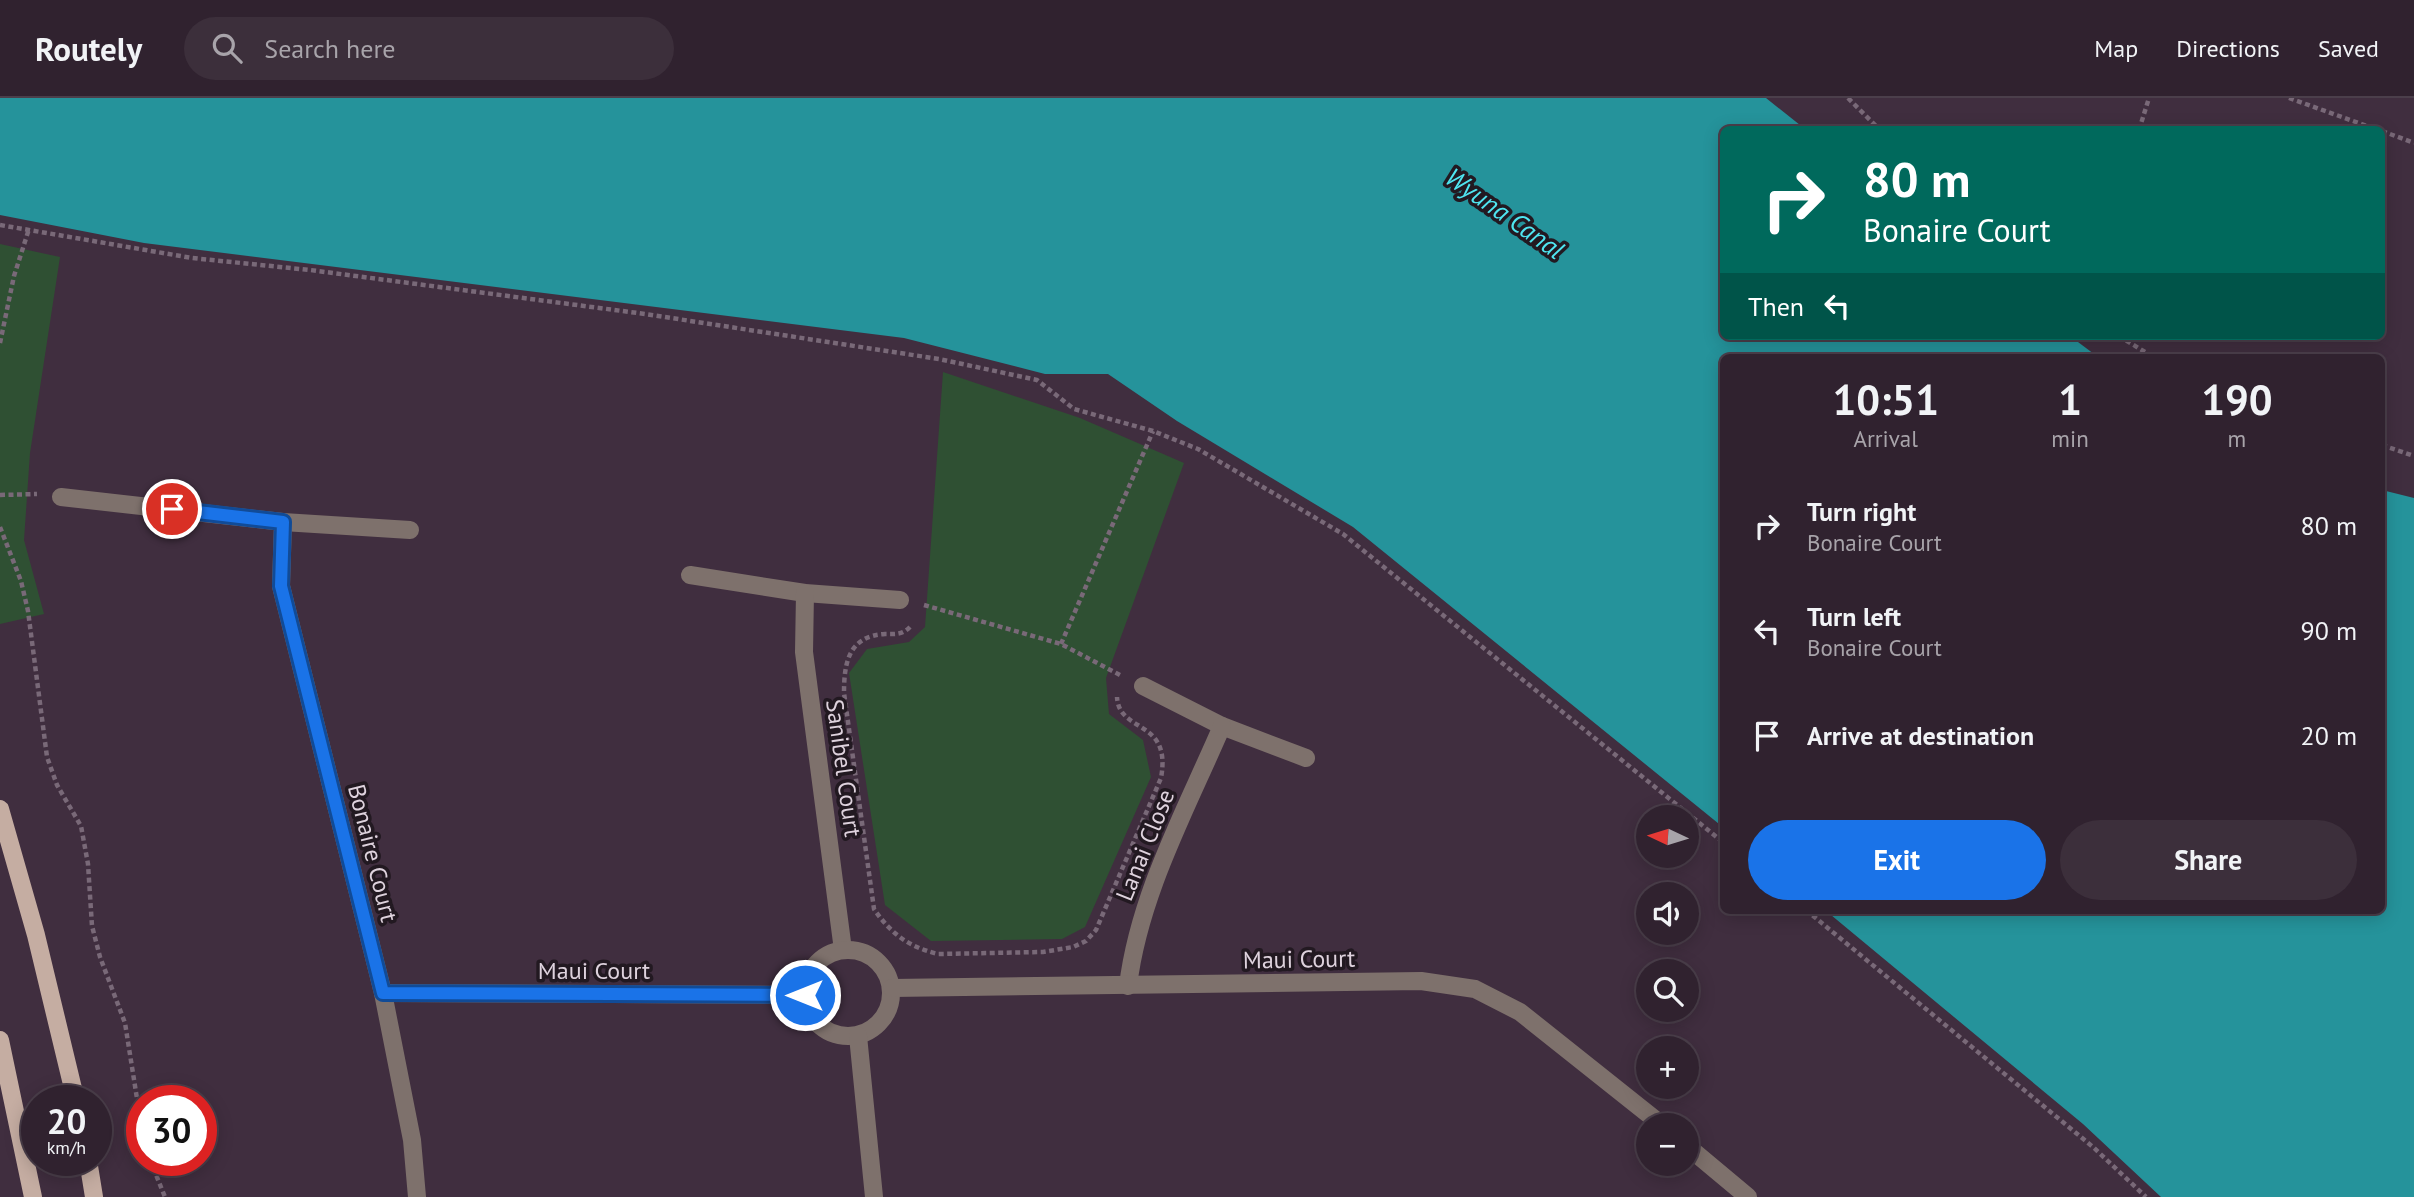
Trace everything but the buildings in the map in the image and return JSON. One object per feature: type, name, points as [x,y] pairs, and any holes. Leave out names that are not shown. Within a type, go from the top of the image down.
[{"type":"main road","points":[[0,808],[36,935],[72,1085]]},
{"type":"main road","points":[[0,1040],[33,1197]]},
{"type":"main road","points":[[91,1176],[94,1197]]},
{"type":"street","points":[[61,497],[283,522],[410,530]]},
{"type":"street","name":"Bonaire Court","points":[[283,522],[281,586],[383,993],[412,1140],[417,1197]]},
{"type":"street","points":[[690,575],[805,593],[907,601]]},
{"type":"street","name":"Sanibel Court","points":[[805,593],[804,652],[843,950]]},
{"type":"street","points":[[1143,686],[1222,726],[1307,758]]},
{"type":"street","name":"Lanai Close","points":[[1128,986],[1133,947],[1144,908],[1222,726]]},
{"type":"street","points":[[843,950],[857,951],[880,964],[892,988],[888,1013],[880,1024],[858,1036],[846,1037],[822,1028],[807,1008],[805,995],[811,970],[831,953],[843,950]]},
{"type":"street","name":"Maui Court","points":[[892,988],[1421,981],[1475,989],[1520,1012],[1647,1113]]},
{"type":"street","name":"Maui Court","points":[[383,993],[805,995]]},
{"type":"street","points":[[858,1036],[874,1197]]},
{"type":"street","points":[[1699,1156],[1748,1197]]},
{"type":"path","points":[[1848,98],[1876,126]]},
{"type":"path","points":[[2140,126],[2149,98]]},
{"type":"path","points":[[2289,98],[2369,126]]},
{"type":"path","points":[[2385,132],[2414,142]]},
{"type":"path","points":[[0,225],[192,258],[310,270],[645,314],[939,359],[1037,380],[1074,409],[1153,431],[1198,449],[1343,534],[1720,841]]},
{"type":"path","points":[[0,343],[29,229]]},
{"type":"path","points":[[2125,340],[2148,354]]},
{"type":"path","points":[[1061,644],[1153,431]]},
{"type":"path","points":[[2385,446],[2414,456]]},
{"type":"path","points":[[0,495],[28,493],[61,497]]},
{"type":"path","points":[[0,527],[21,581],[28,611],[47,757],[57,785],[81,826],[88,864],[92,926],[100,957],[125,1023],[135,1085]]},
{"type":"path","points":[[907,601],[1061,644],[1124,677],[1121,686]]},
{"type":"path","points":[[907,601],[913,624],[906,631],[898,635],[870,636],[852,649],[844,667],[844,693],[874,909],[893,933],[922,950],[938,954],[1043,952],[1073,947],[1096,930],[1161,778],[1164,762],[1163,750],[1155,737],[1125,716],[1118,706],[1117,694]]},
{"type":"path","points":[[1811,914],[2093,1147],[2146,1197]]},
{"type":"path","points":[[156,1176],[165,1197]]},
{"type":"green space","points":[[0,244],[60,257],[30,453],[24,540],[44,614],[0,624]]},
{"type":"green space","points":[[943,372],[1080,418],[1184,463],[1106,678],[1109,714],[1143,740],[1151,777],[1085,927],[1062,939],[931,941],[885,905],[849,673],[867,649],[909,642],[925,627]]},
{"type":"water","name":"Wyuna Canal","points":[[0,98],[1766,98],[1801,126],[1720,126],[1720,340],[2075,340],[2094,354],[1720,354],[1720,825],[1699,805],[1353,527],[1177,421],[1108,374],[1045,374],[904,338],[144,243],[0,215]]},
{"type":"water","points":[[2385,491],[2414,498],[2414,1197],[2161,1197],[2083,1124],[1830,914],[2385,914]]},
{"type":"route","points":[[172,509],[283,522],[281,586],[383,993],[805,995]]}]
